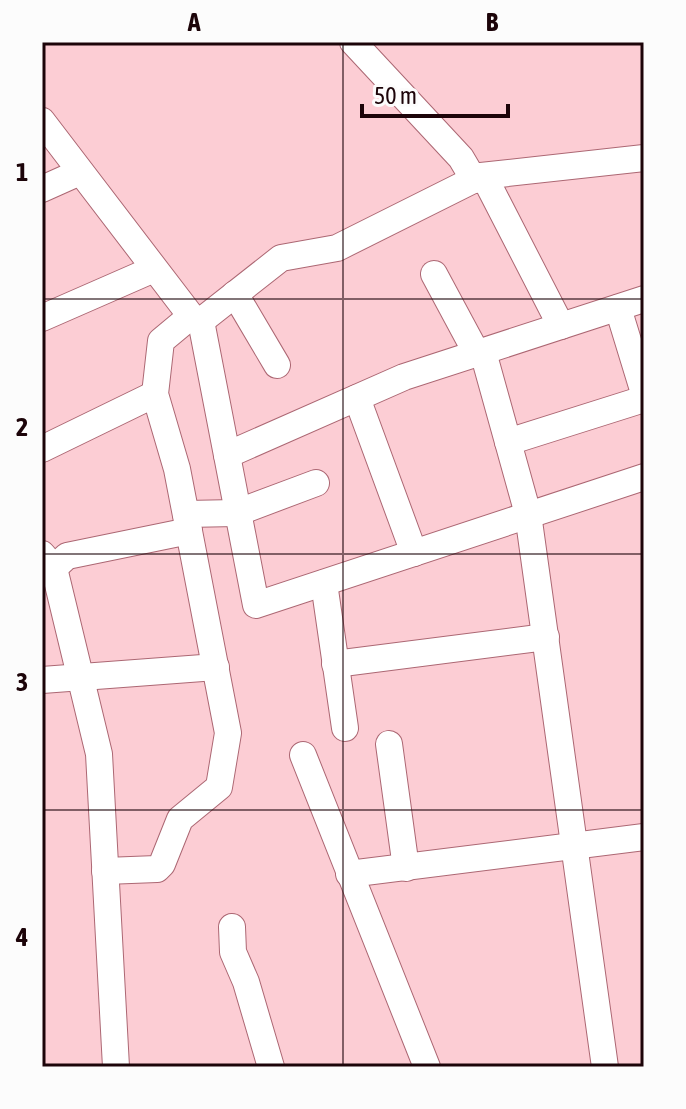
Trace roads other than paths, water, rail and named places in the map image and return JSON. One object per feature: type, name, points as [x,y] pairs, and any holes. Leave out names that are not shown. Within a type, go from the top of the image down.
[{"type":"street","points":[[353,42],[477,178],[489,186],[561,326]]},
{"type":"street","points":[[42,121],[154,269],[196,319],[227,455],[256,605],[644,477]]},
{"type":"street","points":[[105,871],[157,869],[162,864],[180,819],[219,787],[228,733],[177,469],[155,394],[161,341],[235,294],[281,258],[337,248],[477,178],[644,158]]},
{"type":"street","points":[[42,189],[80,172]]},
{"type":"street","points":[[42,318],[154,269]]},
{"type":"street","points":[[434,274],[480,353],[528,514],[605,1067]]},
{"type":"street","points":[[235,294],[277,365]]},
{"type":"street","points":[[227,455],[404,377],[644,299]]},
{"type":"street","points":[[508,442],[644,396],[618,308]]},
{"type":"street","points":[[42,449],[155,394]]},
{"type":"street","points":[[357,398],[414,553]]},
{"type":"street","points":[[116,1067],[99,754],[45,557],[67,556],[188,522],[236,513],[316,483]]},
{"type":"street","points":[[324,583],[345,728]]},
{"type":"street","points":[[335,664],[546,637]]},
{"type":"street","points":[[42,680],[216,667]]},
{"type":"street","points":[[389,744],[406,868]]},
{"type":"street","points":[[303,755],[427,1067]]},
{"type":"street","points":[[349,874],[644,837]]},
{"type":"street","points":[[232,927],[233,952],[246,982],[271,1067]]}]
